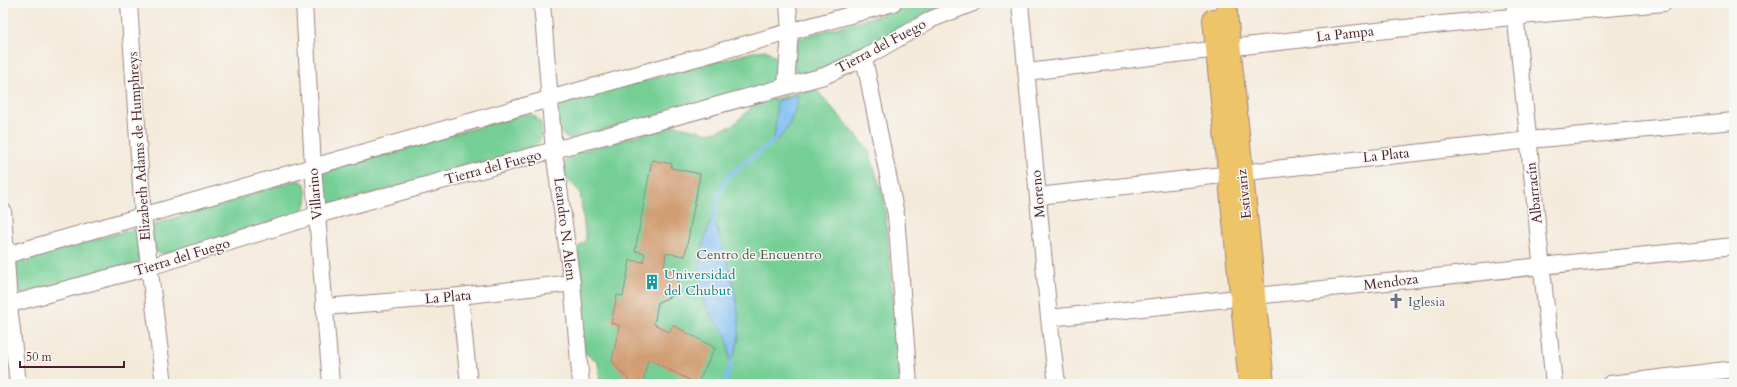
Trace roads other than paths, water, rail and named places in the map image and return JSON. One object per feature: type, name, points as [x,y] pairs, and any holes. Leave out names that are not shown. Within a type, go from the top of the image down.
[{"type":"main road","name":"Estivariz","points":[[1212,3],[1223,48],[1247,298],[1249,384]]},
{"type":"main road","name":"Estivariz","points":[[1223,48],[1226,3]]},
{"type":"main road","name":"Estivariz","points":[[1247,298],[1264,384]]},
{"type":"street","name":"Elizabeth Adams de Humphreys","points":[[129,3],[143,217],[164,384]]},
{"type":"street","name":"Villarino","points":[[304,3],[313,167],[331,384]]},
{"type":"street","name":"Leandro N. Alem","points":[[542,3],[554,151],[572,283],[581,384]]},
{"type":"street","points":[[786,86],[790,32],[788,3]]},
{"type":"street","points":[[4,256],[549,99],[893,3]]},
{"type":"street","name":"Tierra del Fuego","points":[[6,306],[149,267],[317,215],[824,76],[864,58],[932,19],[973,3]]},
{"type":"street","name":"Moreno","points":[[1020,3],[1049,318],[1057,384]]},
{"type":"street","name":"La Pampa","points":[[1027,72],[1223,48],[1515,9],[1664,3]]},
{"type":"street","name":"Albarracín","points":[[1515,9],[1554,384]]},
{"type":"street","points":[[864,58],[896,216],[909,384]]},
{"type":"street","name":"La Plata","points":[[1038,196],[1234,172],[1529,140],[1734,121]]},
{"type":"street","points":[[3,211],[6,306],[18,384]]},
{"type":"street","name":"Mendoza","points":[[1049,318],[1247,298],[1542,264],[1734,246]]},
{"type":"street","name":"La Plata","points":[[324,307],[460,296],[572,283]]},
{"type":"street","points":[[460,296],[469,384]]},
{"type":"street","points":[[1610,384],[1734,369]]},
{"type":"water","points":[[799,95],[793,116],[787,128],[772,144],[775,132],[777,101]]},
{"type":"water","points":[[713,217],[728,264],[739,316],[737,346],[729,366],[729,349],[726,335],[710,314],[701,291],[701,253],[708,228]]},
{"type":"waterway","points":[[713,222],[718,196],[728,176],[775,140]]},
{"type":"waterway","points":[[725,384],[731,362]]},
{"type":"place","name":"Universidad del Chubut","points":[[652,282]]},
{"type":"place","name":"Iglesia","points":[[1396,301]]},
{"type":"park label","name":"Centro de Encuentro","points":[[759,254]]}]
